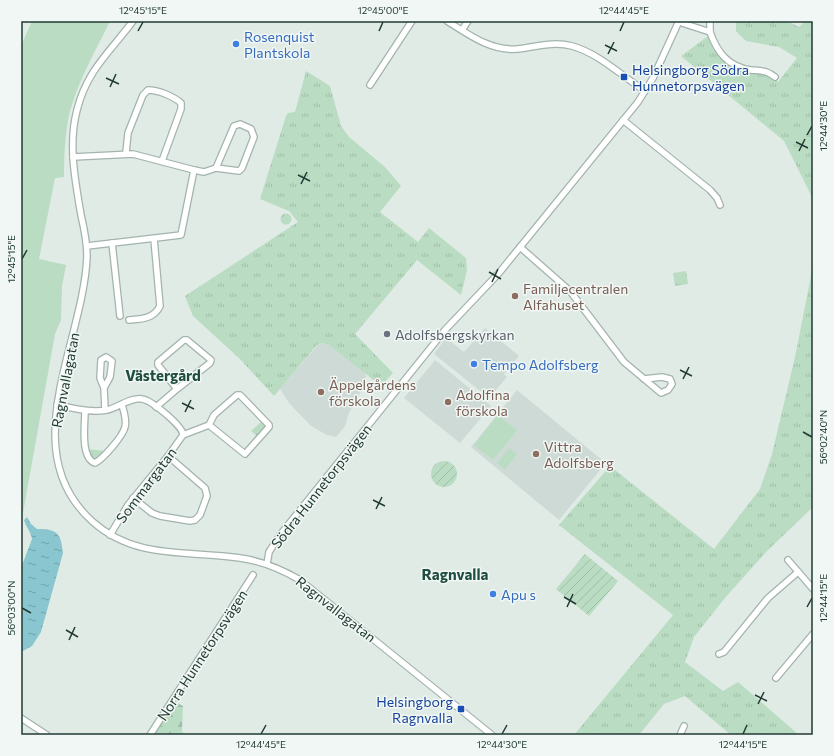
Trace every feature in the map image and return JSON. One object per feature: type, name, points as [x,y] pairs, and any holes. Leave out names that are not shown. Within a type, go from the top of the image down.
[{"type":"street","name":"Ragnvallagatan","points":[[133,21],[100,60],[82,92],[73,127],[73,157],[87,246],[85,282],[57,405],[54,426],[57,462],[64,481],[78,506],[93,522],[110,535],[123,542],[146,549],[241,558],[267,564],[292,575],[309,585],[492,735]]},
{"type":"street","points":[[370,85],[412,21]]},
{"type":"street","points":[[447,21],[478,40],[501,48],[516,49],[551,44],[578,48],[594,56],[645,91]]},
{"type":"street","points":[[462,30],[468,21]]},
{"type":"street","name":"Södra Hunnetorpsvägen","points":[[267,564],[270,552],[280,535],[445,330],[475,300],[520,247],[623,120],[653,78],[679,21],[710,32]]},
{"type":"street","points":[[710,21],[710,32],[715,46],[722,57],[730,63],[751,70],[765,70],[774,77]]},
{"type":"street","points":[[126,153],[128,134],[143,95],[148,90],[153,90],[177,100],[181,104],[181,109],[162,161]]},
{"type":"street","points":[[623,120],[710,190],[717,198],[720,205]]},
{"type":"street","points":[[73,157],[126,153],[204,172],[216,168],[236,172],[242,168],[254,138],[252,129],[240,124],[234,126],[216,168]]},
{"type":"street","points":[[87,246],[181,235],[194,170]]},
{"type":"street","points":[[129,320],[146,318],[153,315],[160,306],[154,239]]},
{"type":"street","points":[[112,243],[120,316]]},
{"type":"street","points":[[520,247],[570,291],[619,357],[644,379]]},
{"type":"street","points":[[156,407],[211,360],[187,340],[184,340],[158,362],[158,365],[177,389]]},
{"type":"street","points":[[104,388],[110,377],[112,361],[106,357],[101,360],[99,376],[104,388],[106,410]]},
{"type":"street","points":[[237,395],[240,395],[270,425],[245,454],[209,425],[214,415],[237,395]]},
{"type":"street","name":"Sommargatan","points":[[57,405],[85,411],[106,410],[141,399],[156,407],[180,427],[183,435]]},
{"type":"street","points":[[85,411],[84,431],[86,457],[90,462],[95,463],[123,432],[125,420],[122,405]]},
{"type":"street","name":"Sommargatan","points":[[110,535],[133,498],[168,456],[183,435],[209,425]]},
{"type":"street","points":[[133,498],[152,513],[160,516],[190,521],[195,520],[200,516],[207,496],[205,488],[168,456]]},
{"type":"street","points":[[788,560],[813,589]]},
{"type":"street","points":[[719,654],[724,652],[768,598],[798,572]]},
{"type":"street","name":"Norra Hunnetorpsvägen","points":[[150,735],[253,575]]},
{"type":"street","points":[[776,678],[813,634]]},
{"type":"street","points":[[21,718],[47,735]]},
{"type":"street","points":[[680,735],[684,726]]},
{"type":"shaded area","points":[[485,328],[519,356],[504,374],[507,377],[489,398],[434,354],[446,338],[464,352]]},
{"type":"shaded area","name":"Äppelgårdens förskola","points":[[322,343],[329,345],[365,373],[366,378],[366,382],[349,413],[345,426],[336,437],[327,435],[311,426],[289,403],[280,389],[318,345]]},
{"type":"shaded area","name":"Adolfina förskola","points":[[435,360],[491,406],[460,443],[404,398]]},
{"type":"shaded area","name":"Vittra Adolfsberg","points":[[517,390],[602,460],[601,469],[559,520],[471,447]]},
{"type":"green space","points":[[32,21],[110,21],[83,76],[70,111],[65,144],[64,177],[55,178],[39,259],[66,265],[62,286],[61,320],[55,334],[21,524],[21,46]]},
{"type":"green space","points":[[736,21],[787,21],[799,27],[805,21],[813,21],[813,199],[784,141],[681,56],[708,36],[713,49],[723,60],[736,68],[765,74],[778,82],[797,58],[779,47],[746,41],[736,31]]},
{"type":"green space","points":[[306,71],[330,86],[341,126],[349,137],[385,167],[401,186],[380,212],[418,242],[429,228],[466,258],[467,270],[461,295],[417,260],[355,334],[393,373],[381,386],[329,345],[322,343],[317,345],[274,396],[240,359],[193,316],[185,296],[298,222],[289,211],[260,199],[286,116],[288,113],[295,112]]},
{"type":"green space","points":[[284,214],[288,214],[290,215],[290,223],[284,224],[281,221],[281,217]]},
{"type":"green space","points":[[813,243],[813,507],[766,552],[724,599],[694,637],[685,662],[723,691],[738,682],[799,735],[731,735],[685,696],[664,704],[639,735],[574,735],[673,615],[559,525],[610,466],[714,549],[760,489],[772,454],[795,357],[811,276]]},
{"type":"green space","points":[[686,271],[688,284],[675,286],[673,273]]},
{"type":"green space","points":[[498,415],[517,430],[493,460],[474,445]]},
{"type":"green space","points":[[262,421],[266,427],[258,437],[251,431]]},
{"type":"green space","points":[[509,448],[517,454],[505,469],[497,463]]},
{"type":"green space","points":[[87,449],[105,451],[96,460],[92,459]]},
{"type":"green space","points":[[444,461],[453,465],[457,474],[453,483],[444,487],[435,483],[431,474],[435,465]]},
{"type":"green space","points":[[585,554],[618,581],[589,616],[556,589]]},
{"type":"green space","points":[[175,702],[183,706],[182,731],[185,735],[154,735]]},
{"type":"water","points":[[27,517],[31,524],[37,529],[53,531],[57,534],[61,541],[63,553],[41,632],[32,646],[23,651],[21,650],[21,568],[32,539],[24,520]]},
{"type":"place","name":"Rosenquist Plantskola","points":[[236,44]]},
{"type":"place","name":"Helsingborg Södra Hunnetorpsvägen","points":[[624,77]]},
{"type":"place","name":"Familjecentralen Alfahuset","points":[[515,296]]},
{"type":"place","name":"Adolfsbergskyrkan","points":[[387,334]]},
{"type":"place","name":"Tempo Adolfsberg","points":[[474,364]]},
{"type":"place","name":"Äppelgårdens förskola","points":[[321,392]]},
{"type":"place","name":"Adolfina förskola","points":[[448,402]]},
{"type":"place","name":"Vittra Adolfsberg","points":[[536,454]]},
{"type":"place","name":"Apu s","points":[[493,594]]},
{"type":"place","name":"Helsingborg Ragnvalla","points":[[461,709]]},
{"type":"district","name":"Västergård","points":[[163,375]]},
{"type":"district","name":"Ragnvalla","points":[[455,574]]}]
